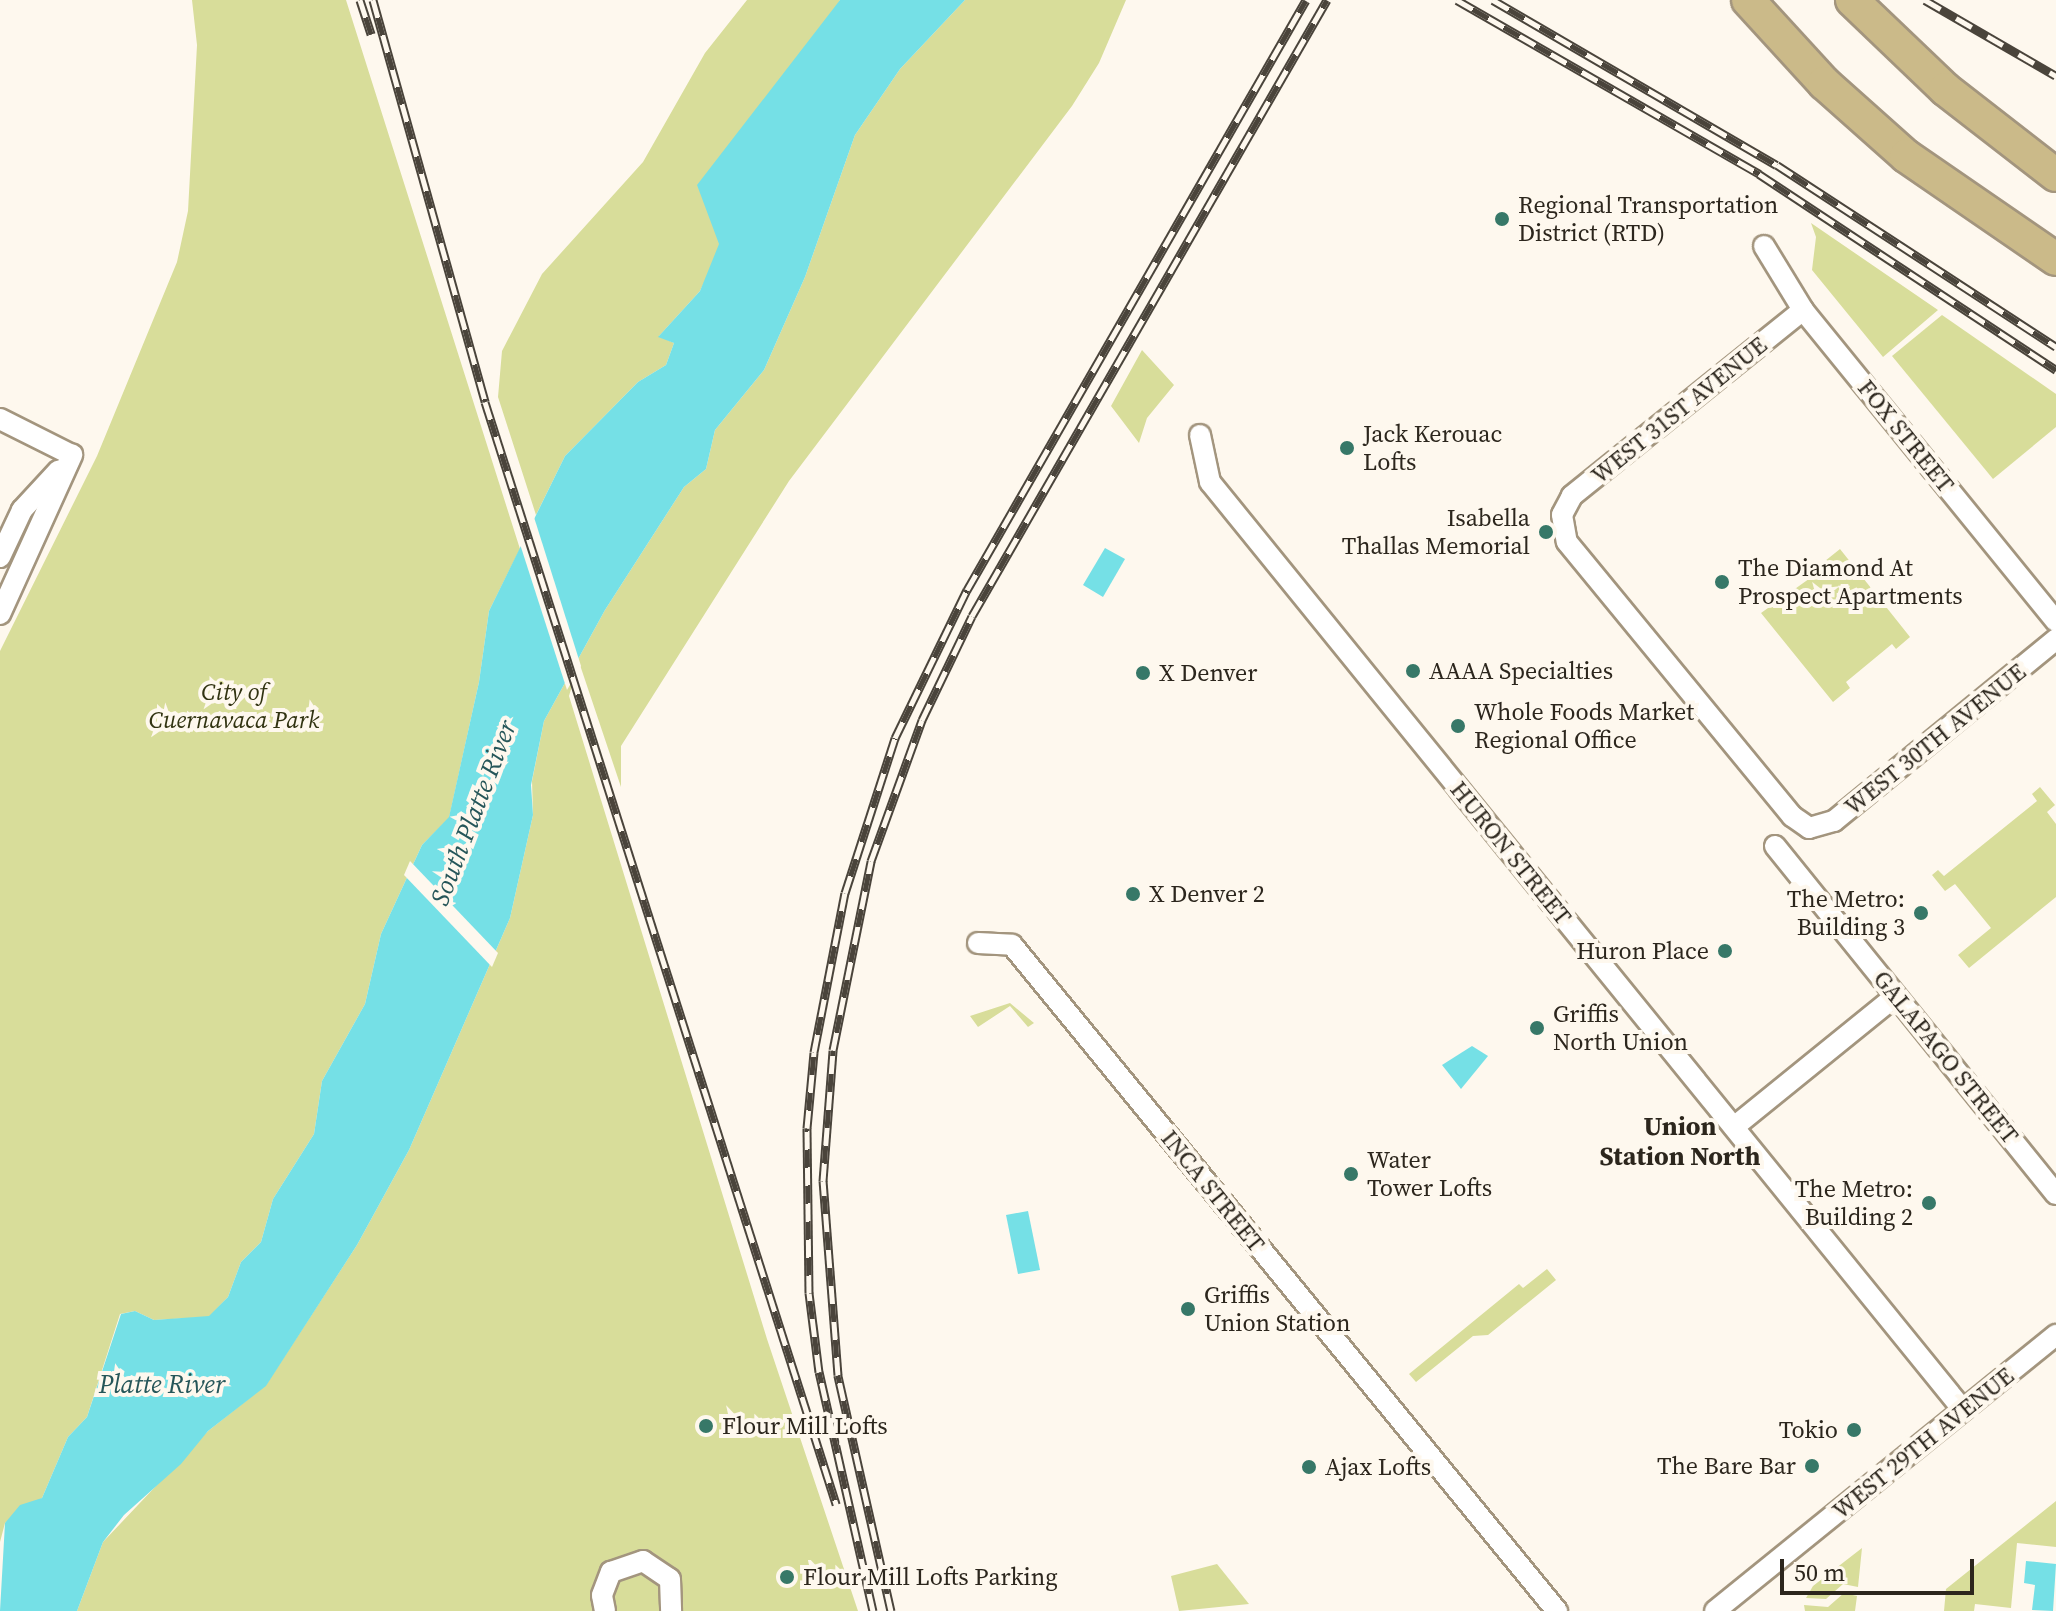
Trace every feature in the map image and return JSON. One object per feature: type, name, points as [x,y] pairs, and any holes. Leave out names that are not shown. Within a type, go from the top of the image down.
[{"type":"main road","points":[[1748,0],[1824,83],[1906,156],[2056,259]]},
{"type":"main road","points":[[1852,0],[1945,89],[2056,175]]},
{"type":"street","name":"FOX STREET","points":[[1764,246],[1803,310],[2056,621]]},
{"type":"street","name":"WEST 31ST AVENUE","points":[[1803,310],[1572,496],[1562,515],[1567,542],[1792,816],[1809,828]]},
{"type":"street","points":[[0,419],[72,455]]},
{"type":"street","name":"HURON STREET","points":[[1200,435],[1210,482],[1963,1410]]},
{"type":"street","points":[[0,557],[22,510],[72,455]]},
{"type":"street","points":[[0,614],[9,569],[72,455]]},
{"type":"street","name":"WEST 30TH AVENUE","points":[[1809,828],[1834,821],[2056,639]]},
{"type":"street","name":"GALAPAGO STREET","points":[[1775,846],[2056,1194]]},
{"type":"street","name":"INCA STREET","points":[[978,943],[1012,945],[1557,1611]]},
{"type":"street","points":[[1734,1127],[1896,996]]},
{"type":"street","name":"WEST 29TH AVENUE","points":[[1715,1611],[1742,1603],[1963,1410],[2056,1335]]},
{"type":"street","points":[[605,1611],[602,1595],[611,1572],[643,1561],[670,1579],[671,1611]]},
{"type":"green space","name":"City of Cuernavaca Park","points":[[192,0],[346,0],[520,549],[489,611],[479,682],[449,818],[422,845],[381,934],[365,1004],[322,1081],[314,1134],[273,1199],[261,1242],[241,1262],[228,1297],[209,1317],[154,1320],[135,1311],[120,1314],[87,1417],[68,1437],[42,1498],[5,1523],[0,1542],[0,651],[97,456],[177,262],[188,211],[197,45]]},
{"type":"green space","points":[[747,0],[840,0],[700,291],[659,336],[674,343],[666,365],[638,382],[565,456],[536,515],[498,397],[502,351],[542,274],[643,162],[705,53]]},
{"type":"green space","points":[[965,0],[1126,0],[1099,63],[1072,106],[789,481],[621,746],[621,787],[579,662],[569,696],[767,1339],[858,1611],[77,1611],[103,1542],[208,1431],[266,1385],[357,1245],[409,1150],[510,918],[533,815],[532,781],[544,721],[605,610],[684,487],[706,469],[715,430],[764,370],[805,277],[855,135],[900,69]]},
{"type":"green space","points":[[1811,223],[1938,310],[1883,357],[1812,270],[1816,237]]},
{"type":"green space","points":[[1942,315],[2056,394],[2056,427],[1993,479],[1892,356]]},
{"type":"green space","points":[[1142,350],[1174,385],[1147,418],[1139,443],[1111,406]]},
{"type":"green space","points":[[1840,549],[1910,637],[1896,649],[1892,644],[1846,682],[1850,688],[1833,702],[1761,613],[1827,566],[1825,561]]},
{"type":"green space","points":[[2040,787],[2055,805],[2047,812],[2056,824],[2056,897],[1969,968],[1958,955],[1991,928],[1955,884],[1945,891],[1932,875],[1938,870],[1944,876],[2037,801],[2032,794]]},
{"type":"green space","points":[[1010,1003],[1034,1023],[1028,1027],[1010,1006],[978,1027],[970,1016]]},
{"type":"green space","points":[[1547,1269],[1556,1280],[1488,1335],[1473,1336],[1416,1382],[1409,1374],[1519,1284],[1523,1288]]},
{"type":"green space","points":[[2056,1501],[2056,1547],[2017,1543],[2011,1608],[1975,1604],[1974,1611],[1944,1611],[1946,1589]]},
{"type":"green space","points":[[1862,1548],[1858,1587],[1843,1584],[1826,1599],[1806,1598],[1813,1586]]},
{"type":"green space","points":[[1217,1564],[1249,1604],[1179,1611],[1171,1576]]},
{"type":"green space","points":[[1844,1593],[1857,1596],[1855,1611],[1805,1611],[1804,1605],[1828,1607]]},
{"type":"water","name":"Platte River","points":[[840,0],[965,0],[900,69],[855,135],[805,277],[764,370],[715,430],[706,469],[684,487],[605,610],[544,721],[531,785],[533,815],[510,918],[409,1150],[357,1245],[266,1386],[208,1431],[181,1464],[124,1515],[103,1542],[77,1611],[0,1611],[5,1523],[20,1505],[42,1498],[68,1437],[87,1417],[121,1314],[135,1311],[154,1320],[209,1316],[228,1297],[241,1262],[261,1242],[273,1199],[314,1134],[322,1081],[365,1004],[381,934],[422,845],[449,817],[479,682],[489,611],[565,456],[638,382],[666,365],[674,343],[658,337],[700,291],[719,244],[697,185]]},
{"type":"water","points":[[1105,548],[1125,559],[1103,597],[1083,585]]},
{"type":"water","points":[[1472,1046],[1488,1056],[1461,1089],[1442,1065]]},
{"type":"water","points":[[1028,1211],[1040,1270],[1018,1274],[1006,1215]]},
{"type":"water","points":[[2026,1561],[2056,1564],[2053,1611],[2032,1610],[2035,1585],[2024,1583]]},
{"type":"pier","points":[[533,514],[581,666],[567,690],[519,541]]},
{"type":"pier","points":[[410,861],[498,953],[492,967],[404,875]]},
{"type":"railway","points":[[360,0],[371,34]]},
{"type":"railway","points":[[373,0],[485,402],[836,1504]]},
{"type":"railway","points":[[873,1611],[819,1372],[809,1293],[807,1128],[814,1052],[845,893],[895,738],[967,590],[1306,0]]},
{"type":"railway","points":[[891,1611],[838,1375],[823,1181],[833,1050],[871,861],[922,720],[972,616],[1327,0]]},
{"type":"railway","points":[[1457,0],[1759,174],[2056,370]]},
{"type":"railway","points":[[1493,0],[1777,165],[2056,347]]},
{"type":"railway","points":[[1925,0],[2056,76]]},
{"type":"place","name":"Regional Transportation District (RTD)","points":[[1502,219]]},
{"type":"place","name":"Jack Kerouac Lofts","points":[[1347,448]]},
{"type":"place","name":"Isabella Thallas Memorial","points":[[1546,532]]},
{"type":"place","name":"The Diamond At Prospect Apartments","points":[[1722,582]]},
{"type":"place","name":"AAAA Specialties","points":[[1413,671]]},
{"type":"place","name":"X Denver","points":[[1143,673]]},
{"type":"place","name":"Whole Foods Market Regional Office","points":[[1458,726]]},
{"type":"place","name":"X Denver 2","points":[[1133,894]]},
{"type":"place","name":"The Metro: Building 3","points":[[1921,913]]},
{"type":"place","name":"Huron Place","points":[[1725,951]]},
{"type":"place","name":"Griffis North Union","points":[[1537,1028]]},
{"type":"place","name":"Water Tower Lofts","points":[[1351,1174]]},
{"type":"place","name":"The Metro: Building 2","points":[[1929,1203]]},
{"type":"place","name":"Griffis Union Station","points":[[1188,1309]]},
{"type":"place","name":"Flour Mill Lofts","points":[[706,1426]]},
{"type":"place","name":"Tokio","points":[[1854,1430]]},
{"type":"place","name":"The Bare Bar","points":[[1812,1466]]},
{"type":"place","name":"Ajax Lofts","points":[[1309,1467]]},
{"type":"place","name":"Flour Mill Lofts Parking","points":[[787,1577]]},
{"type":"district","name":"Union Station North","points":[[1680,1142]]},
{"type":"water label","name":"South Platte River","points":[[474,813]]}]
